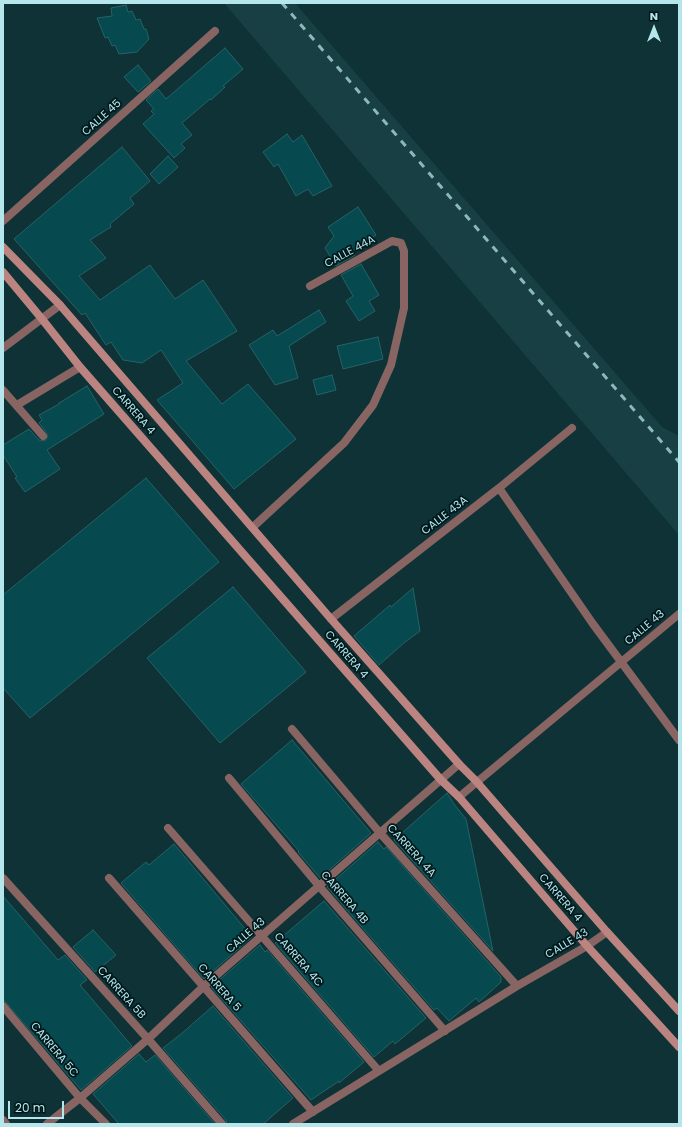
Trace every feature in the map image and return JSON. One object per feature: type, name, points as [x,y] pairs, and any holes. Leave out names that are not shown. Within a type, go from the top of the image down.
[{"type":"street","name":"CALLE 45","points":[[3,221],[215,31]]},
{"type":"street","name":"CALLE 44A","points":[[253,527],[344,443],[373,405],[391,364],[404,308],[404,251],[401,243],[392,241],[310,286]]},
{"type":"street","name":"CARRERA 4","points":[[3,247],[60,305],[331,619],[459,764],[476,781],[607,932],[679,1011]]},
{"type":"street","name":"CARRERA 4","points":[[3,272],[80,367],[441,780],[459,797],[587,946],[679,1047]]},
{"type":"street","points":[[3,348],[60,305]]},
{"type":"street","points":[[17,405],[80,367]]},
{"type":"street","points":[[3,390],[43,436]]},
{"type":"street","name":"CALLE 43A","points":[[331,619],[499,488],[572,428]]},
{"type":"street","points":[[499,488],[620,662],[679,740]]},
{"type":"street","name":"CALLE 43","points":[[459,797],[476,781],[679,614]]},
{"type":"street","name":"CARRERA 4A","points":[[292,728],[380,833],[517,986]]},
{"type":"street","name":"CALLE 43","points":[[47,1124],[80,1098],[148,1039],[203,987],[459,764]]},
{"type":"street","name":"CARRERA 4B","points":[[229,778],[445,1031]]},
{"type":"street","name":"CARRERA 4C","points":[[168,828],[379,1071]]},
{"type":"street","name":"CARRERA 5B","points":[[3,878],[148,1039],[222,1124]]},
{"type":"street","name":"CARRERA 5","points":[[109,878],[313,1112]]},
{"type":"street","name":"CALLE 43","points":[[294,1124],[517,986],[587,946],[607,932]]},
{"type":"street","name":"CARRERA 5C","points":[[3,1006],[80,1098],[106,1124]]},
{"type":"street","points":[[3,1120],[6,1124]]},
{"type":"shaded area","points":[[224,3],[295,3],[662,427],[679,436],[679,535]]},
{"type":"building","points":[[126,5],[128,12],[132,11],[136,20],[140,19],[144,29],[146,29],[149,39],[137,52],[119,54],[115,45],[112,46],[108,37],[105,38],[97,18],[112,16],[111,8]]},
{"type":"building","points":[[225,48],[243,69],[223,86],[225,87],[211,100],[210,99],[182,123],[192,135],[181,144],[185,148],[174,158],[143,124],[154,114],[151,111],[154,109],[146,100],[158,89],[166,99]]},
{"type":"building","points":[[138,65],[151,81],[138,92],[124,77]]},
{"type":"building","points":[[287,134],[293,142],[302,135],[332,186],[313,196],[308,189],[296,196],[278,164],[274,167],[263,152]]},
{"type":"building","points":[[122,147],[150,181],[130,198],[134,204],[110,224],[111,227],[90,240],[106,258],[79,276],[100,300],[150,265],[175,299],[203,280],[237,331],[186,361],[222,404],[248,384],[296,439],[234,489],[157,400],[183,383],[161,350],[142,363],[123,360],[111,342],[106,345],[85,313],[82,315],[14,239]]},
{"type":"building","points":[[168,156],[178,167],[159,184],[150,174]]},
{"type":"building","points":[[358,207],[376,235],[353,251],[355,255],[336,266],[325,248],[334,236],[328,227]]},
{"type":"building","points":[[361,264],[379,295],[369,301],[375,311],[359,321],[346,301],[353,296],[341,275]]},
{"type":"building","points":[[319,310],[326,322],[289,346],[298,378],[275,385],[249,345],[273,330],[277,336]]},
{"type":"building","points":[[378,337],[383,359],[343,369],[337,346]]},
{"type":"building","points":[[332,375],[336,390],[317,395],[313,380]]},
{"type":"building","points":[[87,386],[104,414],[47,450],[60,469],[25,492],[15,478],[17,477],[3,455],[3,445],[29,429],[39,440],[46,440],[48,435],[39,423],[42,420],[39,415]]},
{"type":"building","points":[[146,478],[219,562],[30,718],[3,688],[3,595]]},
{"type":"building","points":[[233,587],[306,672],[220,743],[147,658]]},
{"type":"building","points":[[413,588],[420,631],[379,665],[354,636],[390,605],[391,607]]},
{"type":"building","points":[[292,740],[371,833],[320,878],[298,852],[299,851],[241,784]]},
{"type":"building","points":[[447,793],[466,819],[493,951],[394,840]]},
{"type":"building","points":[[378,842],[384,849],[386,847],[501,977],[501,982],[479,1002],[476,998],[449,1021],[437,1008],[434,1010],[327,887]]},
{"type":"building","points":[[174,844],[252,937],[204,979],[121,883],[146,862],[149,865]]},
{"type":"building","points":[[3,896],[58,960],[65,955],[87,980],[80,985],[132,1046],[81,1090],[3,999]]},
{"type":"building","points":[[324,901],[426,1018],[395,1044],[393,1041],[374,1057],[275,943]]},
{"type":"building","points":[[93,930],[116,955],[95,972],[73,947]]},
{"type":"building","points":[[260,945],[265,952],[267,950],[364,1062],[339,1083],[339,1081],[311,1100],[211,987]]},
{"type":"building","points":[[213,1006],[293,1098],[263,1124],[227,1124],[226,1120],[163,1048]]},
{"type":"building","points":[[139,1054],[146,1062],[155,1055],[215,1124],[119,1124],[93,1094]]},
{"type":"railway","points":[[282,3],[679,462]]}]
